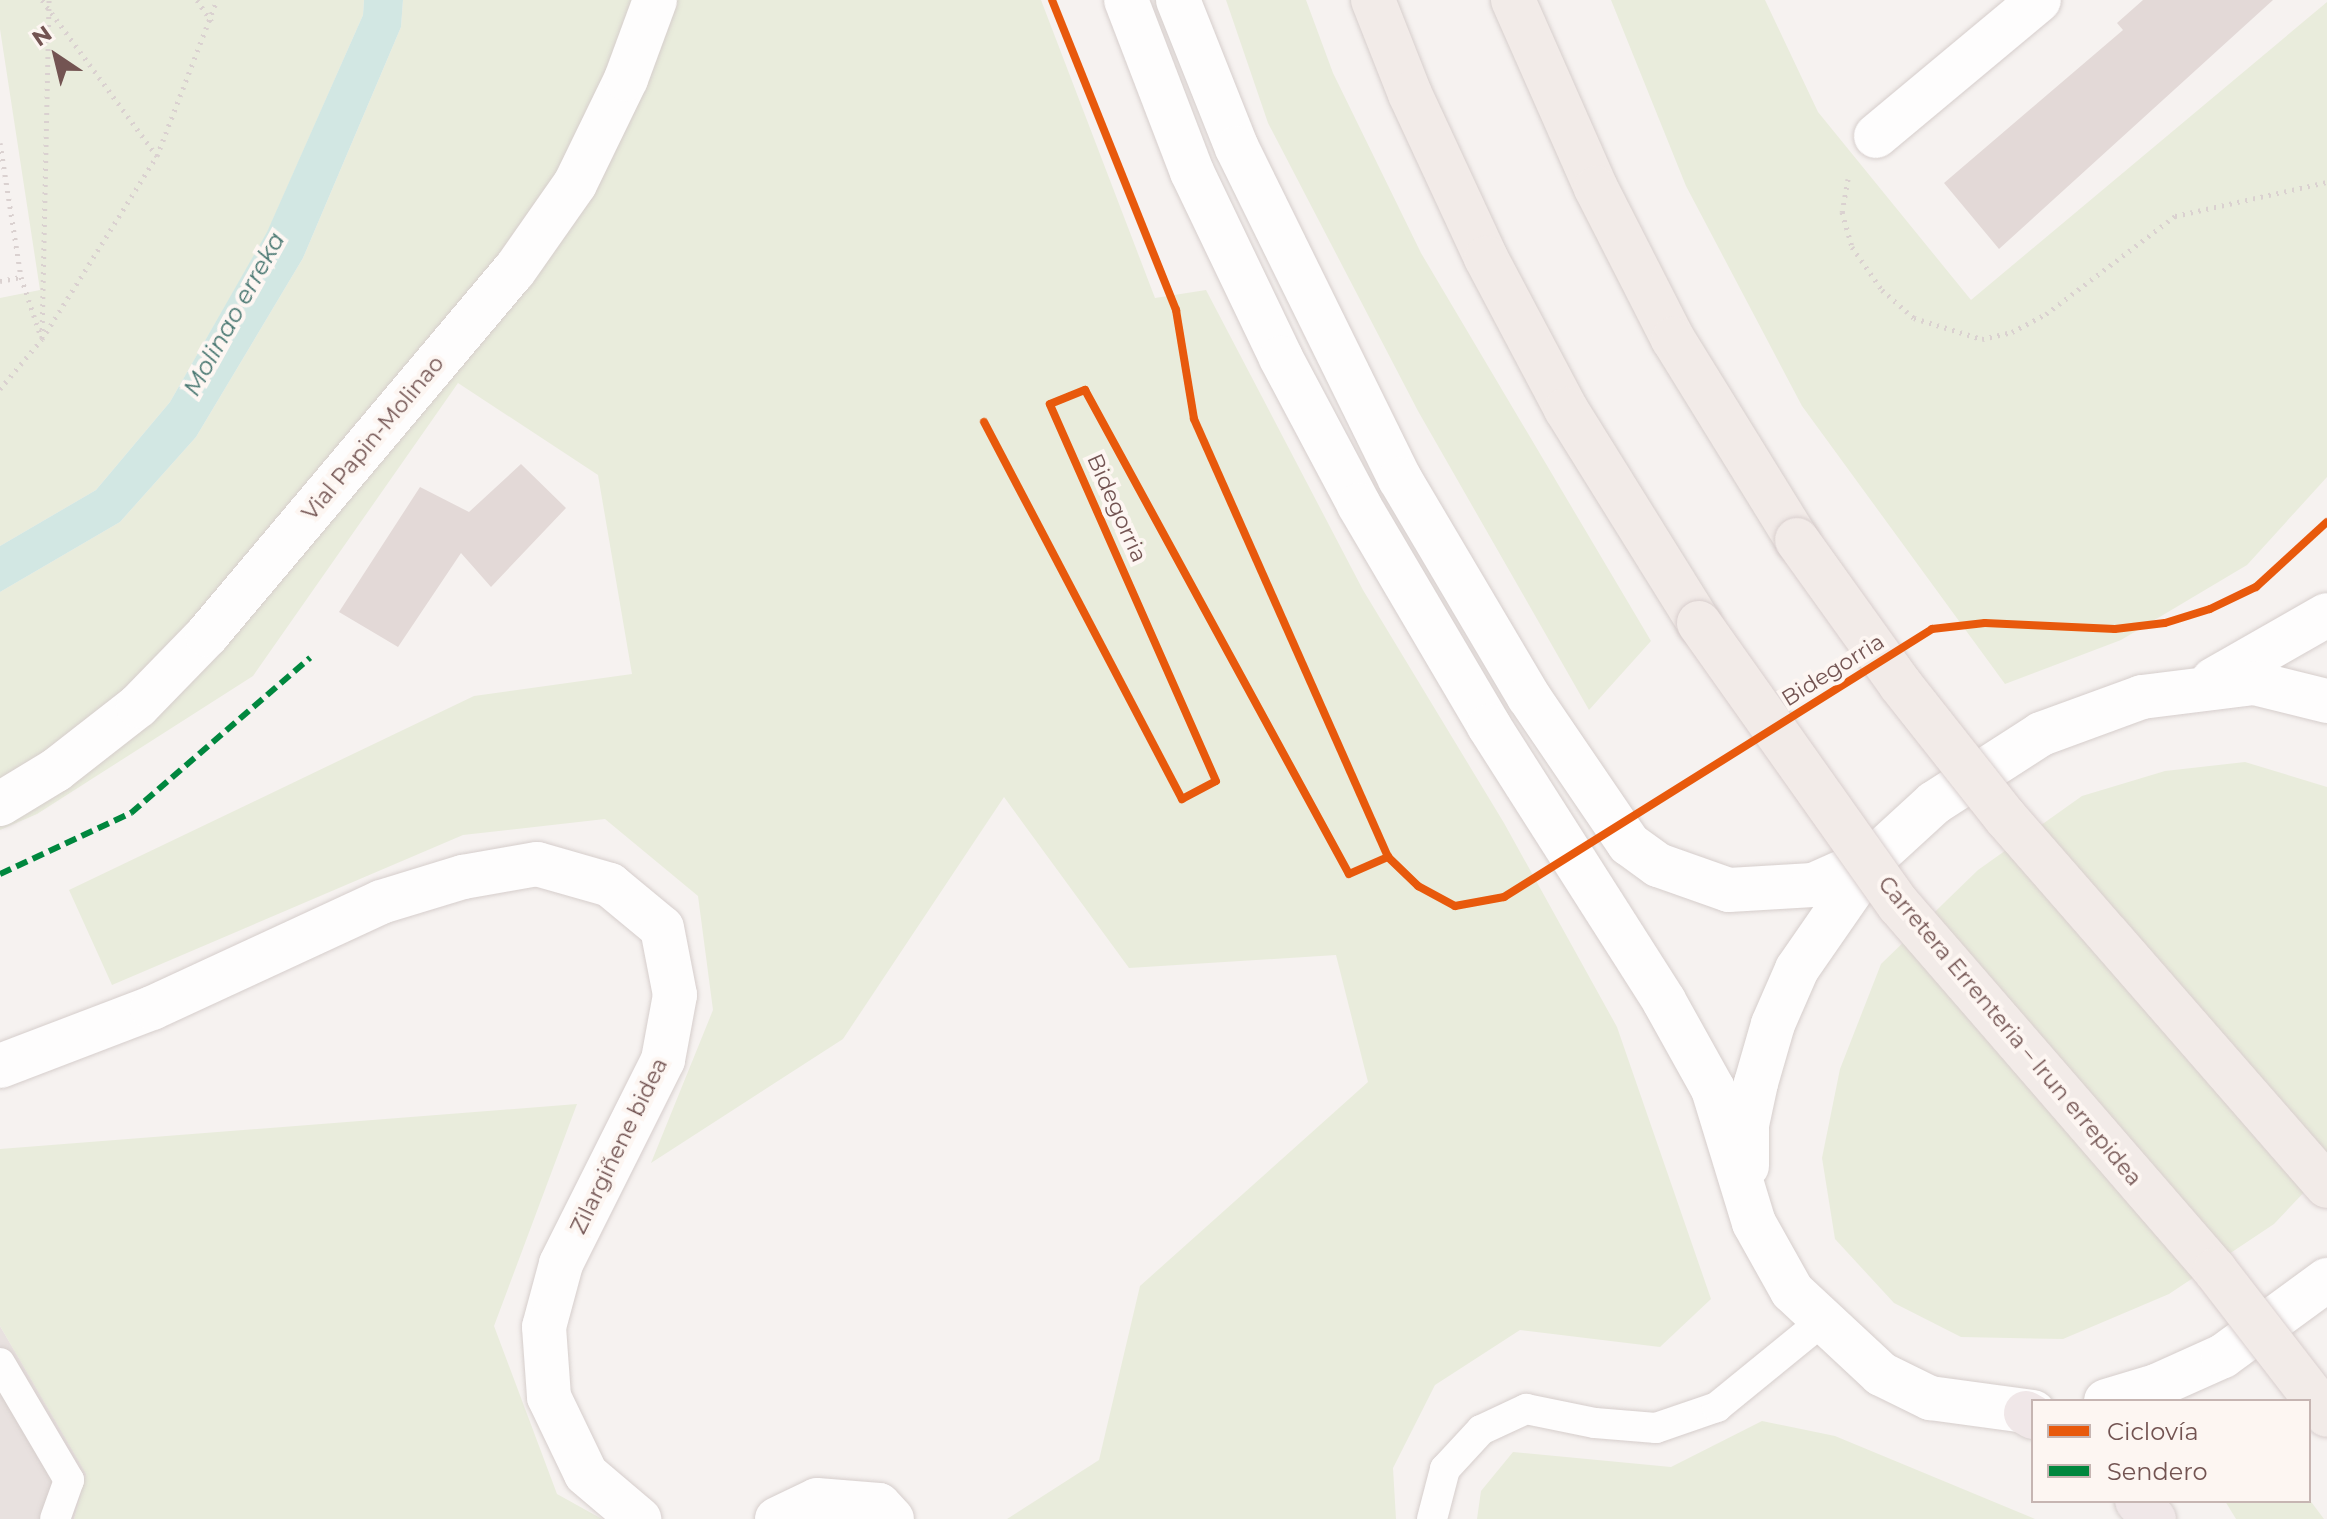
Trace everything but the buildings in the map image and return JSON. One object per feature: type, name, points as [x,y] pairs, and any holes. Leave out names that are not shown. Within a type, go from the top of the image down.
[{"type":"highway","points":[[2139,1503],[2154,1519]]},
{"type":"main road","name":"Carretera Errenteria – Irun errepidea","points":[[1373,0],[1410,94],[1486,258],[1566,409],[1699,623],[1899,905],[2215,1270],[2327,1415]]},
{"type":"main road","points":[[1513,0],[1596,188],[1673,339],[1797,540],[1900,684],[2006,818],[2327,1186]]},
{"type":"street","name":"Vial Papin-Molinao","points":[[0,804],[56,770],[158,686],[207,635],[514,271],[575,184],[626,79],[655,0]]},
{"type":"street","points":[[1126,0],[1192,172],[1281,358],[1359,505],[1713,1089],[1754,1223],[1792,1291],[1820,1323],[1881,1374],[1930,1398],[2031,1414]]},
{"type":"street","points":[[1178,0],[1237,148],[1359,399],[1484,624],[1629,844],[1682,876],[1729,890],[1813,885],[1874,858]]},
{"type":"street","points":[[1876,136],[2039,0]]},
{"type":"street","points":[[2200,686],[2262,656],[2327,615]]},
{"type":"street","points":[[1754,1223],[1747,1125],[1773,1024],[1826,921],[1874,858],[1934,803],[2041,734],[2142,697],[2200,686],[2254,683],[2327,701]]},
{"type":"street","name":"Zilargiñene bidea","points":[[0,1066],[152,1008],[381,902],[449,881],[537,864],[610,885],[662,928],[675,995],[663,1060],[561,1264],[544,1327],[549,1397],[586,1474],[639,1519]]},
{"type":"street","points":[[2113,1399],[2156,1386],[2223,1356],[2327,1280]]},
{"type":"street","points":[[777,1519],[817,1500],[879,1505],[892,1519]]},
{"type":"lane","points":[[1432,1519],[1445,1469],[1481,1430],[1526,1409],[1595,1423],[1656,1428],[1717,1407],[1820,1323]]},
{"type":"lane","points":[[0,1363],[69,1480],[55,1519]]},
{"type":"path","points":[[42,0],[157,156]]},
{"type":"path","points":[[42,339],[49,0]]},
{"type":"path","points":[[197,0],[212,22]]},
{"type":"path","points":[[0,389],[42,339],[157,156],[212,22],[217,0]]},
{"type":"path","points":[[1876,136],[1849,173],[1842,212],[1852,247],[1882,290],[1914,318],[1982,339],[2012,332],[2046,314],[2175,216],[2327,182]]},
{"type":"path","points":[[0,143],[21,277],[42,339]]},
{"type":"path","points":[[0,281],[21,277]]},
{"type":"shaded area","points":[[0,1326],[87,1474],[74,1519],[0,1519]]},
{"type":"green space","points":[[0,0],[364,0],[363,15],[267,233],[170,402],[96,490],[0,546],[0,298],[40,290],[0,29]]},
{"type":"green space","points":[[403,0],[1041,0],[1155,298],[1206,290],[1363,590],[1504,823],[1617,1027],[1711,1299],[1660,1347],[1520,1330],[1435,1385],[1393,1468],[1396,1519],[1007,1519],[1099,1460],[1140,1286],[1368,1082],[1336,955],[1129,968],[1004,797],[843,1039],[651,1163],[713,1010],[698,896],[605,819],[463,835],[112,985],[69,890],[474,696],[632,674],[598,475],[458,383],[253,676],[37,814],[0,830],[0,592],[120,522],[196,437],[303,258],[401,27]]},
{"type":"green space","points":[[1226,0],[1306,0],[1333,73],[1421,253],[1651,641],[1589,710],[1418,411],[1268,123]]},
{"type":"green space","points":[[1611,0],[1765,0],[1818,112],[1971,300],[2327,2],[2327,477],[2247,565],[2121,640],[2005,684],[1802,406],[1686,186]]},
{"type":"green space","points":[[2245,762],[2327,787],[2327,1168],[2274,1224],[2169,1294],[2063,1339],[1961,1337],[1894,1303],[1835,1239],[1822,1158],[1840,1069],[1881,964],[1978,870],[2082,796],[2165,771]]},
{"type":"green space","points":[[577,1104],[494,1326],[557,1494],[602,1519],[74,1519],[86,1474],[0,1326],[0,1149]]},
{"type":"green space","points":[[1762,1421],[1835,1436],[2035,1519],[1477,1519],[1481,1491],[1513,1452],[1671,1467]]},
{"type":"green space","points":[[2311,1502],[2324,1519],[2236,1519],[2226,1503]]},
{"type":"water","name":"Molinao erreka","points":[[364,0],[403,0],[401,27],[303,258],[196,437],[120,522],[0,592],[0,546],[96,490],[170,402],[267,232],[363,15]]},
{"type":"marked path","points":[[0,874],[131,813],[310,658]]},
{"type":"cycle path","name":"Bidegorria","points":[[1052,0],[1176,310],[1194,419],[1388,857],[1418,886],[1455,906],[1504,897],[1932,629],[1985,623],[2115,629],[2165,623],[2210,609],[2256,587],[2327,522]]},
{"type":"cycle path","name":"Bidegorria","points":[[984,422],[1182,799],[1216,781],[1050,404],[1085,390],[1349,874],[1388,857]]}]
